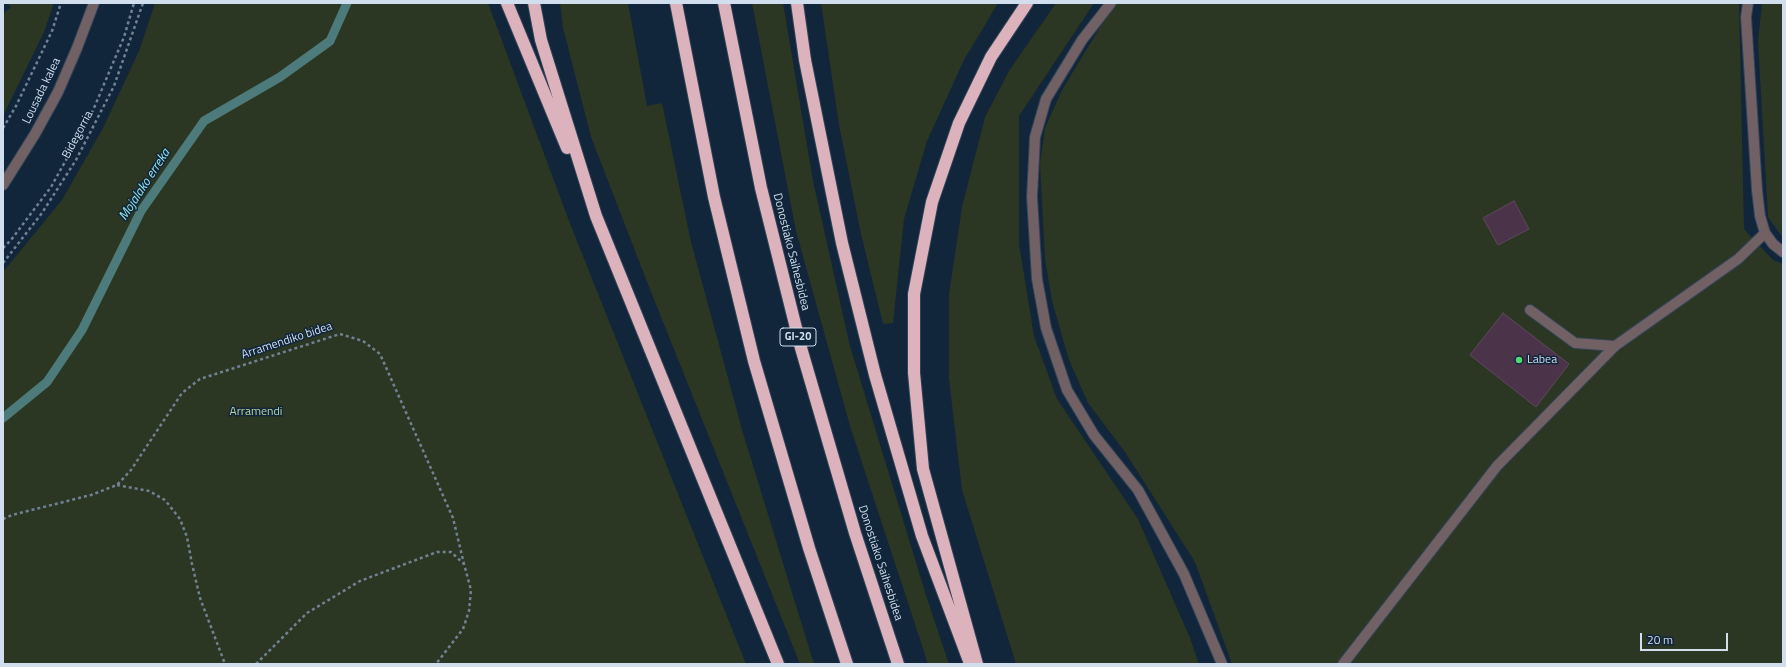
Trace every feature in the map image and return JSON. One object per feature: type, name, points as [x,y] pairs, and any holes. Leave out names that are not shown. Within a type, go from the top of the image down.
[{"type":"highway","points":[[507,3],[596,216],[778,664]]},
{"type":"highway","points":[[534,3],[541,40],[596,216]]},
{"type":"highway","points":[[676,3],[714,197],[754,361],[809,548],[847,664]]},
{"type":"highway","name":"Donostiako Saihesbidea","points":[[724,3],[761,188],[800,348],[855,533],[898,664]]},
{"type":"highway","points":[[797,3],[805,60],[842,243],[874,374],[922,536],[970,664]]},
{"type":"highway","points":[[977,664],[923,469],[914,373],[914,294],[932,202],[959,123],[991,57],[1027,3]]},
{"type":"street","name":"Lousada kalea","points":[[3,185],[36,134],[58,92],[94,3]]},
{"type":"street","points":[[1111,3],[1082,40],[1046,99],[1035,137],[1032,197],[1037,279],[1046,328],[1067,390],[1094,435],[1138,490],[1184,574],[1222,664]]},
{"type":"street","points":[[1748,3],[1746,17],[1760,216],[1765,233],[1773,244],[1783,252]]},
{"type":"street","points":[[1343,664],[1497,466],[1616,346],[1738,259],[1765,233]]},
{"type":"street","points":[[1530,310],[1575,343],[1616,346]]},
{"type":"path","points":[[3,128],[16,106],[52,31],[61,3]]},
{"type":"path","points":[[3,248],[11,240],[51,187],[91,114],[124,37],[134,3]]},
{"type":"path","name":"Bidegorria","points":[[3,263],[42,213],[76,160],[114,86],[143,3]]},
{"type":"path","name":"Arramendiko bidea","points":[[3,519],[12,515],[91,495],[117,485],[132,470],[182,393],[200,378],[340,334],[363,340],[380,354],[453,518],[471,590],[469,610],[463,629],[436,664]]},
{"type":"path","points":[[117,485],[149,491],[165,500],[180,519],[187,537],[200,598],[225,664]]},
{"type":"path","points":[[256,664],[307,613],[360,581],[437,552],[451,552],[464,564]]},
{"type":"green space","points":[[7,3],[54,3],[44,32],[3,116],[3,14],[11,7]]},
{"type":"green space","name":"Arramendi","points":[[155,3],[488,3],[569,221],[746,664],[3,664],[3,272],[62,200],[103,128],[139,51]]},
{"type":"green space","points":[[560,3],[628,3],[647,106],[662,103],[691,242],[743,433],[814,664],[800,664],[649,287],[591,137],[563,28]]},
{"type":"green space","points":[[752,3],[783,3],[813,181],[850,346],[925,592],[949,664],[928,664],[850,426],[796,231]]},
{"type":"green space","points":[[821,3],[998,3],[964,60],[927,141],[904,219],[893,323],[883,324],[861,234],[839,125]]},
{"type":"green space","points":[[1056,3],[1094,3],[1019,116],[1019,244],[1034,336],[1057,399],[1138,519],[1190,638],[1199,664],[1016,664],[962,490],[949,379],[949,294],[962,207],[985,117],[1009,71]]},
{"type":"green space","points":[[1116,3],[1739,3],[1744,229],[1773,260],[1783,264],[1783,664],[1232,664],[1195,562],[1125,452],[1088,403],[1069,360],[1052,301],[1045,259],[1040,164],[1045,128],[1062,90]]},
{"type":"green space","points":[[1762,3],[1783,3],[1783,238],[1768,217],[1758,41]]},
{"type":"building","points":[[1514,201],[1529,229],[1498,245],[1483,218]]},
{"type":"building","name":"Labea","points":[[1503,313],[1569,364],[1536,407],[1470,355]]},
{"type":"waterway","name":"Mojalako erreka","points":[[3,418],[47,382],[82,330],[141,211],[204,121],[280,77],[330,41],[347,3]]},
{"type":"place","name":"Labea","points":[[1519,360]]}]
